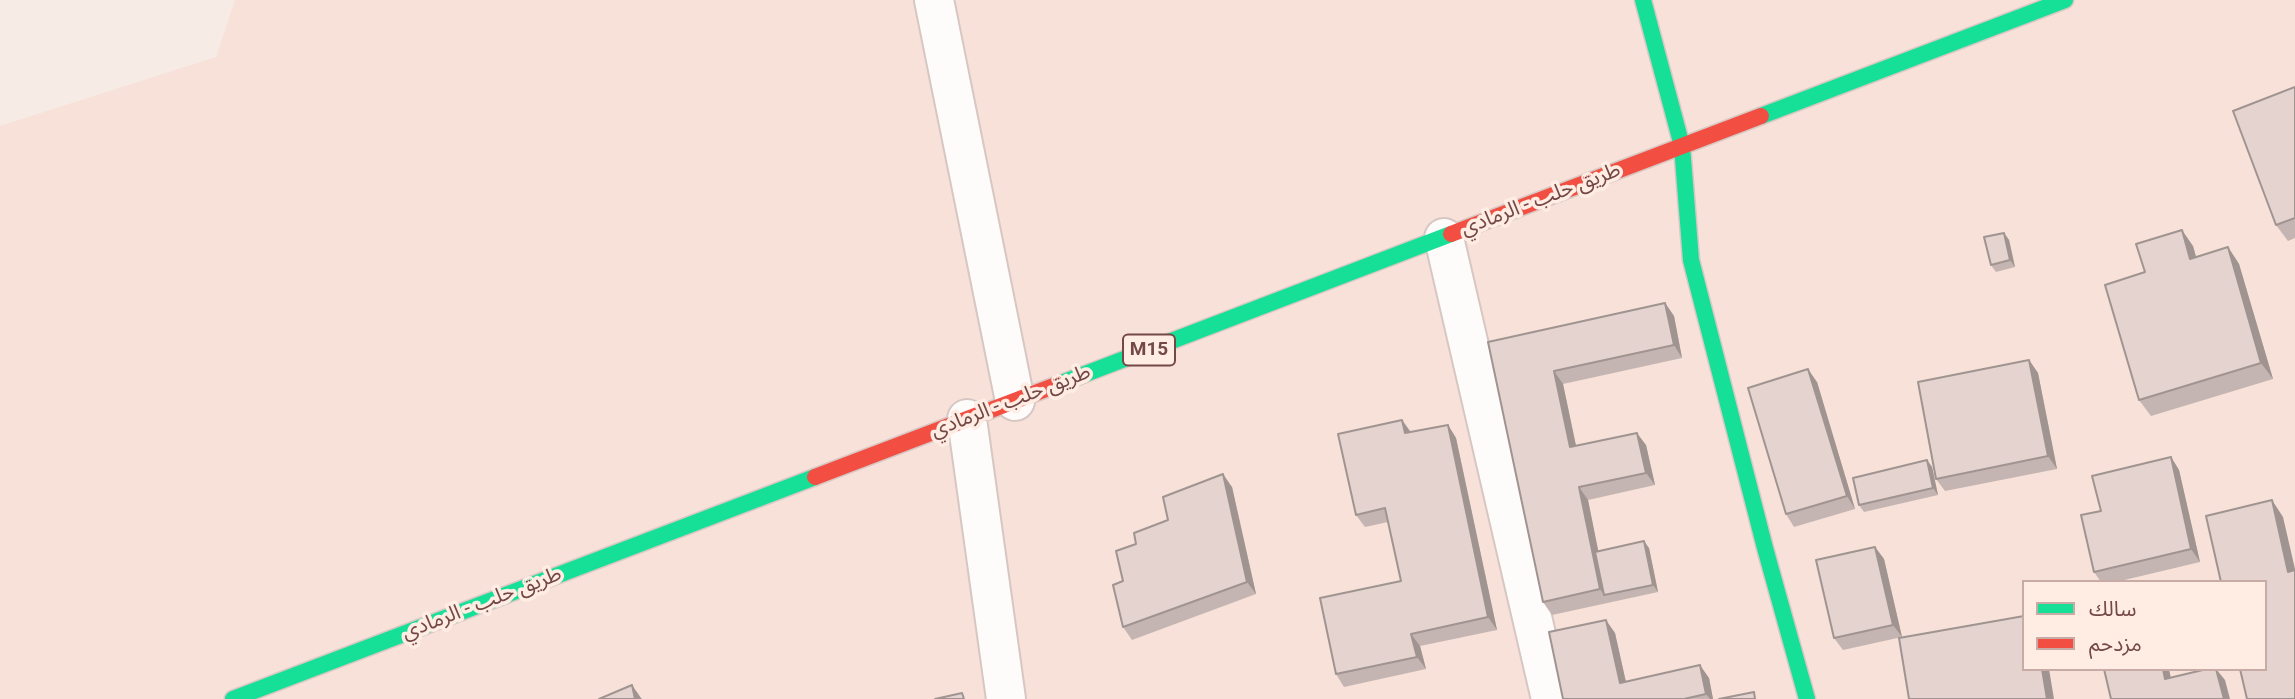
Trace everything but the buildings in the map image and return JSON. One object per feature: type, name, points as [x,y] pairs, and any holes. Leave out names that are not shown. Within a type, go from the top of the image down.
[{"type":"main road","points":[[1643,0],[1682,146],[1691,260],[1807,699]]},
{"type":"main road","name":"طريق حلب - الرمادي","points":[[233,699],[2065,0]]},
{"type":"street","points":[[934,0],[1014,401]]},
{"type":"street","points":[[1444,237],[1551,699]]},
{"type":"street","points":[[967,419],[1006,699]]},
{"type":"shaded area","points":[[235,0],[2295,0],[2295,699],[0,699],[0,126],[216,57]]},
{"type":"traffic: fast","points":[[1643,0],[1682,146],[1691,260],[1807,699]]},
{"type":"traffic: fast","points":[[1761,116],[2065,0]]},
{"type":"traffic: fast","points":[[1059,384],[1451,234]]},
{"type":"traffic: fast","points":[[233,699],[815,477]]},
{"type":"traffic: jam","points":[[1451,234],[1761,116]]},
{"type":"traffic: jam","points":[[815,477],[1059,384]]}]
